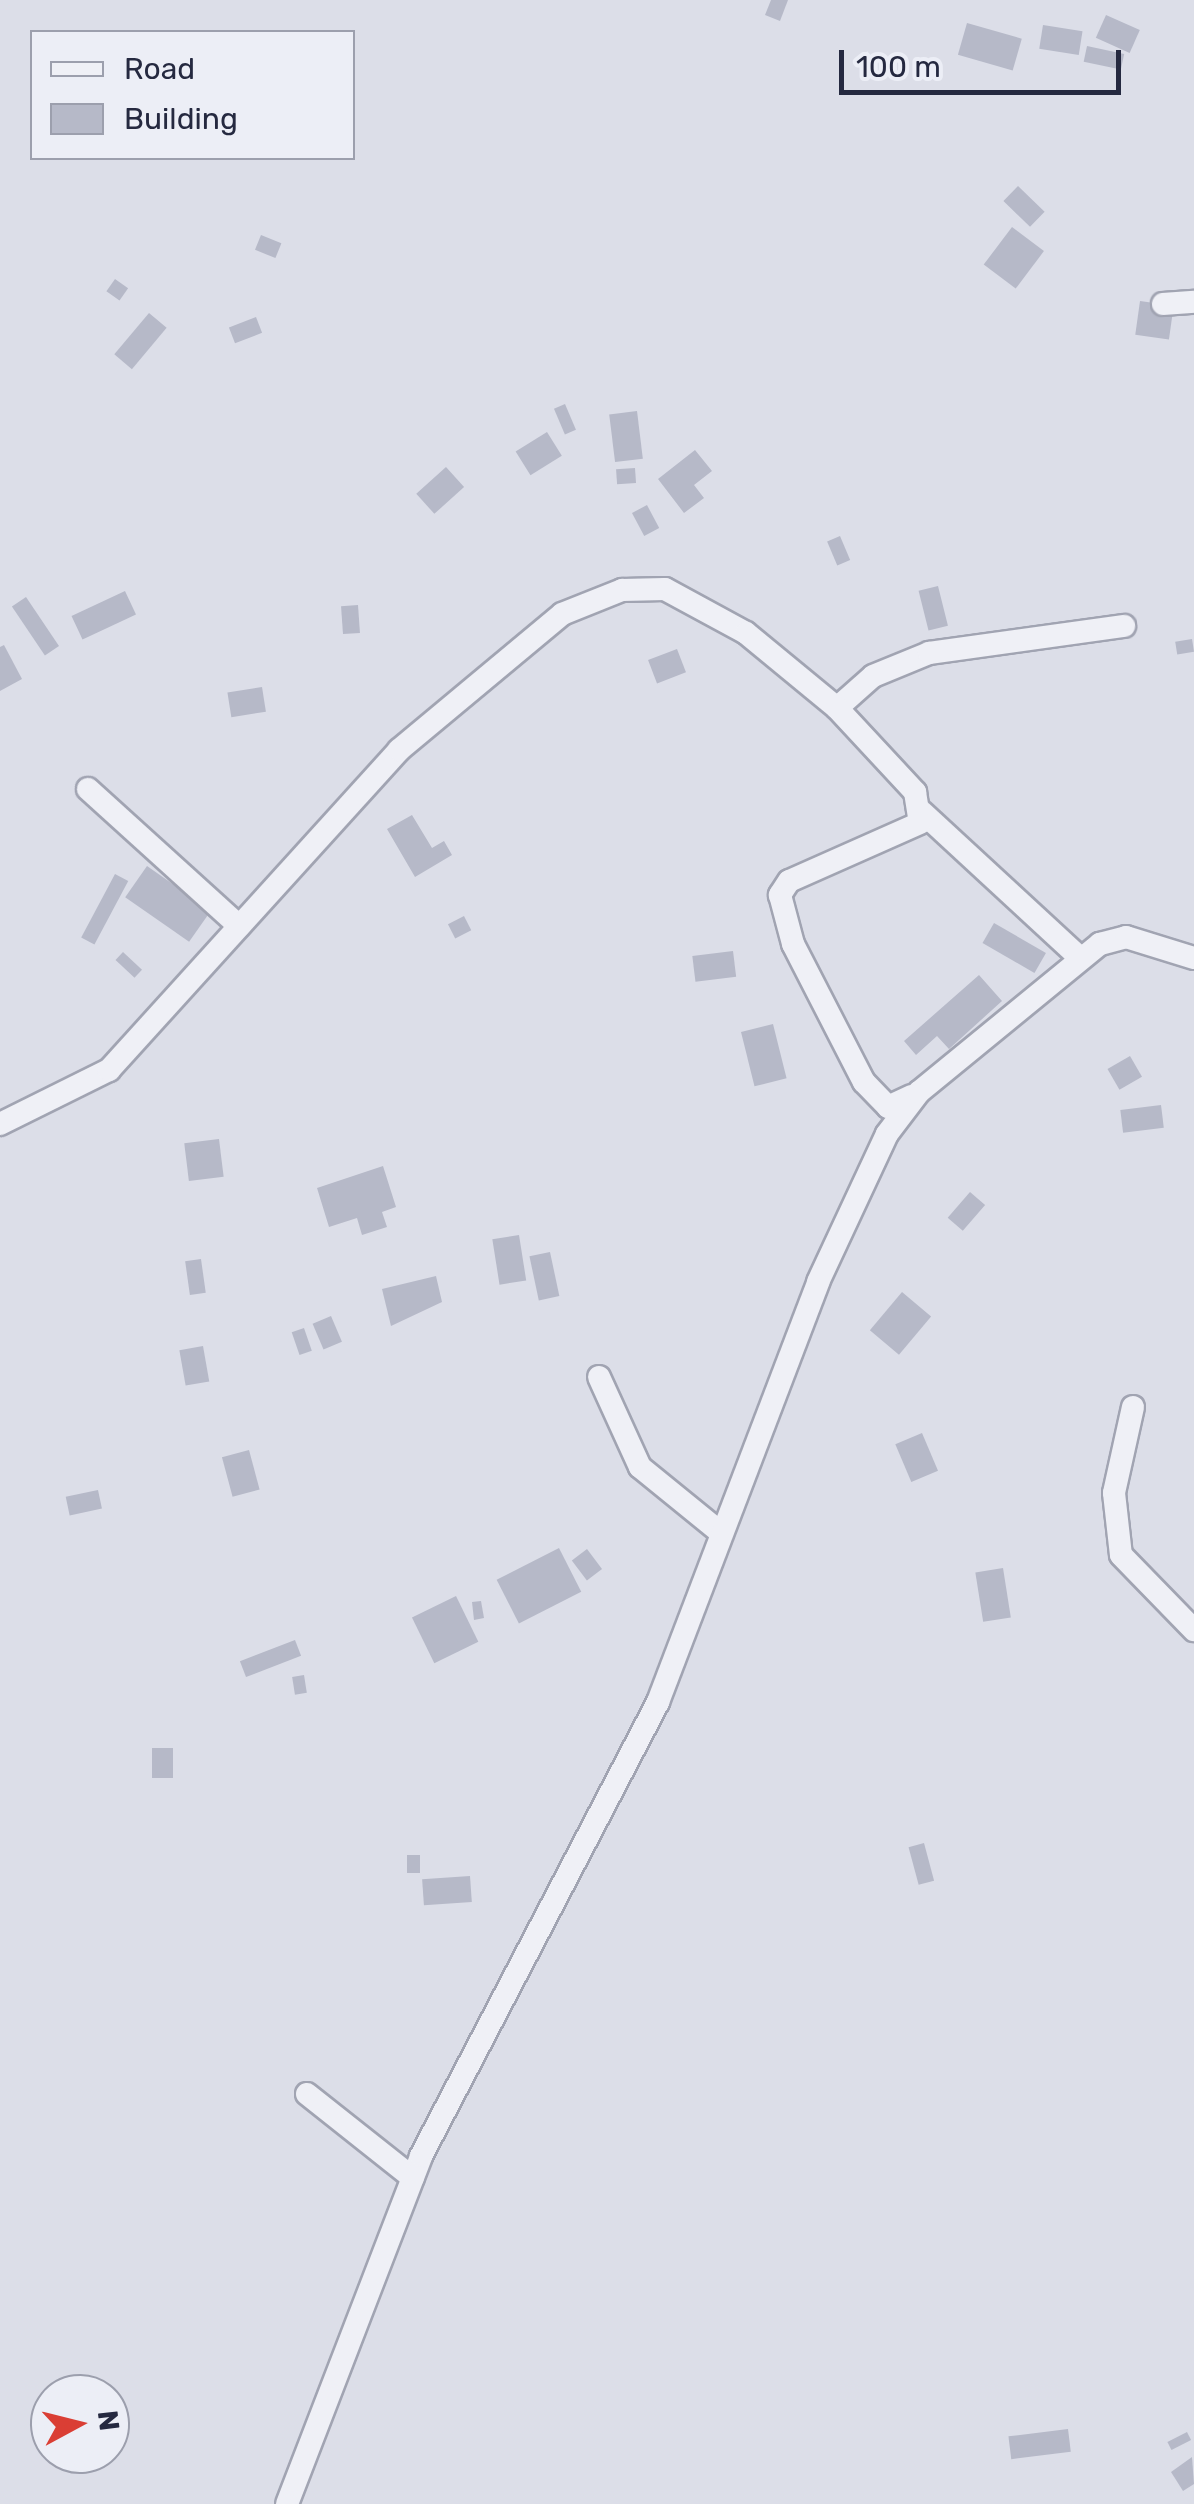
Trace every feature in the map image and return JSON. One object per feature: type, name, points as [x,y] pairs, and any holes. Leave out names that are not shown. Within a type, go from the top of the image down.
[{"type":"street","points":[[1163,304],[1194,302]]},
{"type":"street","points":[[0,1124],[109,1070],[400,750],[488,670],[590,600],[665,588],[706,606],[837,708],[902,773],[922,812],[1079,957]]},
{"type":"street","points":[[837,708],[874,676],[930,653],[1124,626]]},
{"type":"street","points":[[88,788],[239,926]]},
{"type":"street","points":[[919,1092],[888,1107],[864,1082],[793,944],[780,895],[788,881],[910,829],[922,812]]},
{"type":"street","points":[[287,2504],[413,2178],[600,1799],[658,1702],[818,1282],[886,1134],[919,1092],[1079,957],[1126,937],[1194,958]]},
{"type":"street","points":[[599,1378],[640,1467],[720,1532]]},
{"type":"street","points":[[1133,1407],[1114,1493],[1121,1555],[1194,1630]]},
{"type":"street","points":[[308,2094],[413,2178]]},
{"type":"building","points":[[771,0],[788,0],[780,21],[765,15]]},
{"type":"building","points":[[1106,15],[1140,30],[1130,53],[1096,38]]},
{"type":"building","points":[[967,23],[1022,39],[1013,70],[958,55]]},
{"type":"building","points":[[1043,25],[1083,31],[1079,55],[1039,49]]},
{"type":"building","points":[[1087,46],[1124,54],[1121,70],[1084,62]]},
{"type":"building","points":[[1018,186],[1045,212],[1030,227],[1003,201]]},
{"type":"building","points":[[1012,227],[1044,251],[1016,289],[984,265]]},
{"type":"building","points":[[261,235],[281,243],[275,258],[255,250]]},
{"type":"building","points":[[115,279],[128,288],[120,300],[106,291]]},
{"type":"building","points":[[1140,301],[1174,306],[1169,339],[1135,335]]},
{"type":"building","points":[[149,313],[167,328],[132,369],[114,354]]},
{"type":"building","points":[[256,317],[262,333],[235,343],[229,327]]},
{"type":"building","points":[[565,404],[576,430],[565,434],[554,409]]},
{"type":"building","points":[[637,411],[643,459],[615,462],[609,414]]},
{"type":"building","points":[[547,432],[562,456],[530,475],[516,452]]},
{"type":"building","points":[[695,450],[712,471],[694,485],[704,498],[684,513],[658,479]]},
{"type":"building","points":[[446,467],[464,487],[434,514],[416,494]]},
{"type":"building","points":[[635,468],[636,483],[617,484],[616,469]]},
{"type":"building","points":[[647,505],[659,528],[644,536],[632,513]]},
{"type":"building","points":[[840,536],[850,560],[837,565],[827,541]]},
{"type":"building","points":[[938,586],[948,626],[929,631],[919,591]]},
{"type":"building","points":[[125,591],[136,615],[83,639],[72,616]]},
{"type":"building","points":[[26,597],[59,646],[45,655],[12,607]]},
{"type":"building","points":[[358,605],[360,633],[343,634],[341,606]]},
{"type":"building","points":[[1192,639],[1194,652],[1177,654],[1175,642]]},
{"type":"building","points":[[4,645],[22,679],[0,691],[0,647]]},
{"type":"building","points":[[677,649],[686,672],[657,683],[648,660]]},
{"type":"building","points":[[262,687],[266,712],[231,717],[227,692]]},
{"type":"building","points":[[412,815],[432,848],[444,841],[452,855],[415,877],[387,829]]},
{"type":"building","points":[[147,866],[211,911],[189,942],[125,897]]},
{"type":"building","points":[[115,874],[128,881],[94,945],[81,938]]},
{"type":"building","points":[[464,916],[471,930],[455,938],[448,924]]},
{"type":"building","points":[[994,923],[1046,953],[1034,973],[982,943]]},
{"type":"building","points":[[733,951],[736,977],[695,982],[692,956]]},
{"type":"building","points":[[123,952],[142,970],[135,978],[115,960]]},
{"type":"building","points":[[979,975],[1002,1001],[949,1049],[937,1036],[916,1055],[904,1041]]},
{"type":"building","points":[[773,1024],[787,1078],[755,1086],[741,1032]]},
{"type":"building","points":[[1130,1056],[1142,1077],[1119,1090],[1107,1069]]},
{"type":"building","points":[[1161,1105],[1164,1128],[1123,1133],[1120,1110]]},
{"type":"building","points":[[219,1139],[224,1177],[189,1181],[184,1143]]},
{"type":"building","points":[[383,1166],[396,1207],[382,1212],[387,1227],[362,1235],[357,1218],[329,1227],[317,1188]]},
{"type":"building","points":[[970,1192],[985,1205],[963,1231],[948,1218]]},
{"type":"building","points":[[519,1235],[526,1280],[500,1285],[492,1239]]},
{"type":"building","points":[[550,1252],[559,1296],[539,1300],[529,1256]]},
{"type":"building","points":[[201,1259],[206,1293],[190,1295],[185,1261]]},
{"type":"building","points":[[436,1276],[442,1302],[391,1326],[382,1289]]},
{"type":"building","points":[[902,1292],[931,1316],[899,1355],[870,1330]]},
{"type":"building","points":[[331,1316],[342,1342],[324,1350],[313,1324]]},
{"type":"building","points":[[304,1328],[312,1351],[300,1355],[292,1332]]},
{"type":"building","points":[[203,1346],[209,1381],[186,1386],[179,1350]]},
{"type":"building","points":[[922,1433],[938,1471],[911,1482],[895,1444]]},
{"type":"building","points":[[249,1450],[260,1490],[233,1497],[222,1457]]},
{"type":"building","points":[[98,1490],[102,1509],[70,1515],[66,1497]]},
{"type":"building","points":[[559,1548],[581,1592],[519,1623],[497,1580]]},
{"type":"building","points":[[587,1549],[602,1569],[587,1580],[572,1560]]},
{"type":"building","points":[[1003,1568],[1011,1617],[983,1622],[975,1572]]},
{"type":"building","points":[[456,1596],[478,1642],[434,1663],[412,1617]]},
{"type":"building","points":[[481,1601],[484,1618],[474,1620],[472,1602]]},
{"type":"building","points":[[295,1640],[301,1656],[246,1677],[240,1661]]},
{"type":"building","points":[[304,1675],[307,1693],[295,1695],[292,1677]]},
{"type":"building","points":[[152,1748],[173,1748],[173,1778],[152,1778]]},
{"type":"building","points":[[924,1843],[934,1881],[919,1885],[909,1847]]},
{"type":"building","points":[[407,1855],[420,1855],[420,1873],[407,1873]]},
{"type":"building","points":[[470,1876],[472,1902],[424,1905],[422,1879]]},
{"type":"building","points":[[1068,2429],[1071,2452],[1011,2459],[1008,2436]]},
{"type":"building","points":[[1187,2432],[1191,2440],[1171,2450],[1167,2442]]},
{"type":"building","points":[[1192,2457],[1194,2484],[1183,2491],[1171,2472]]}]
